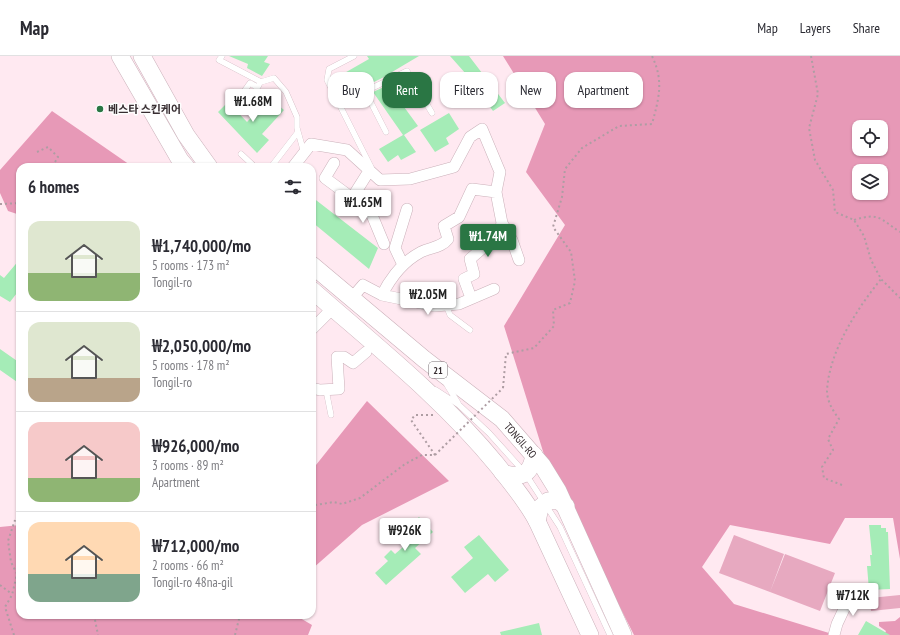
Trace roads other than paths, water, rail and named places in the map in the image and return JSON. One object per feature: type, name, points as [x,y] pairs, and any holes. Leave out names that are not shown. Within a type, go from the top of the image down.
[{"type":"main road","points":[[120,56],[183,163]]},
{"type":"main road","points":[[142,56],[186,135],[206,163]]},
{"type":"main road","name":"TONGIL-RO","points":[[316,268],[439,371],[502,419],[534,455],[554,483],[566,506],[623,635]]},
{"type":"main road","name":"21","points":[[316,293],[399,364],[471,435],[504,473],[527,503],[537,521],[590,635]]},
{"type":"main road","points":[[504,473],[513,476],[525,473],[530,468],[534,455]]},
{"type":"main road","points":[[537,521],[540,508],[546,503],[557,500],[566,506]]},
{"type":"street","points":[[295,163],[311,144],[347,150],[380,180],[410,179],[454,167],[470,137],[482,129],[500,172],[496,192],[502,223],[512,240],[519,260]]},
{"type":"street","points":[[334,163],[325,178],[372,215],[384,244]]},
{"type":"street","points":[[352,198],[372,174]]},
{"type":"street","points":[[382,295],[391,277],[403,265],[421,252],[443,244],[448,239],[444,226],[459,217],[472,189],[496,192]]},
{"type":"street","points":[[403,265],[395,248],[408,209]]},
{"type":"street","points":[[471,298],[464,279],[474,274],[470,258],[499,234],[502,223]]},
{"type":"street","points":[[351,299],[363,285],[382,295],[435,306],[458,304],[494,289]]},
{"type":"street","points":[[316,325],[333,308]]},
{"type":"street","points":[[316,389],[326,390],[339,389],[337,357],[344,357],[353,363],[366,352]]},
{"type":"street","points":[[834,635],[837,624],[852,592]]},
{"type":"lane","points":[[222,56],[220,60],[261,82]]},
{"type":"lane","points":[[328,72],[329,69],[354,56]]},
{"type":"lane","points":[[374,87],[407,71],[432,113]]},
{"type":"lane","points":[[253,94],[261,82],[274,78],[286,92],[297,117],[298,132],[304,153]]},
{"type":"lane","points":[[245,90],[250,83],[257,87]]},
{"type":"lane","points":[[341,108],[372,174]]},
{"type":"lane","points":[[374,108],[386,132]]},
{"type":"lane","points":[[274,163],[298,132]]},
{"type":"lane","points":[[241,154],[251,163]]},
{"type":"lane","points":[[446,305],[450,315],[470,330]]},
{"type":"lane","points":[[399,364],[460,405],[489,433],[525,473],[546,503],[560,527],[610,635]]},
{"type":"lane","points":[[439,371],[460,405]]},
{"type":"lane","points":[[326,390],[331,415]]},
{"type":"lane","points":[[597,608],[615,635]]},
{"type":"place","name":"베스타 스킨케어","points":[[100,109]]}]
